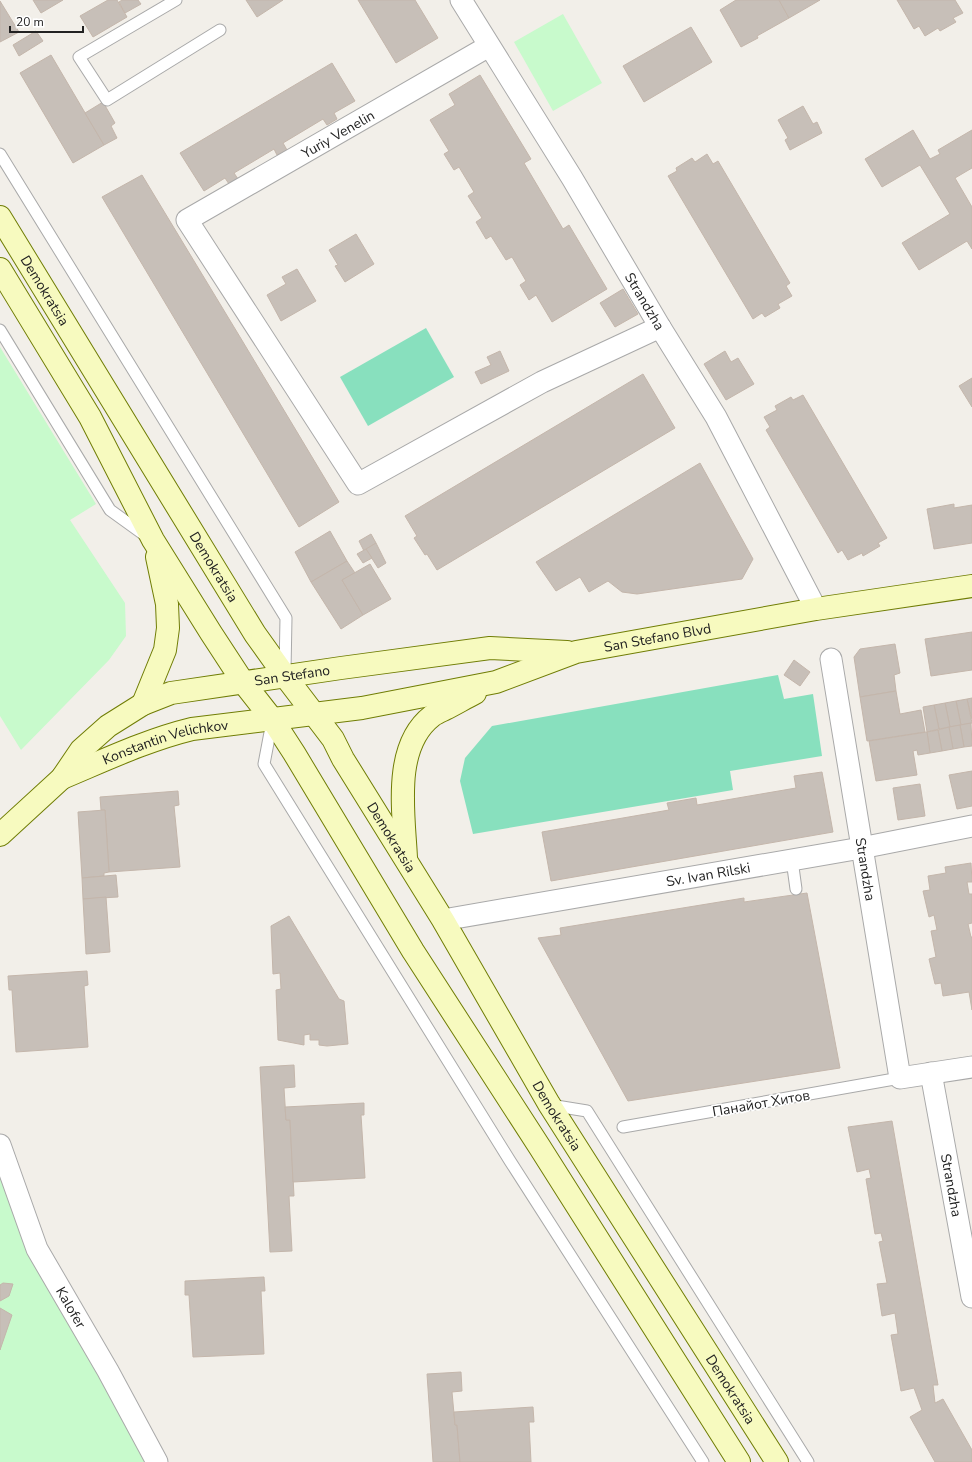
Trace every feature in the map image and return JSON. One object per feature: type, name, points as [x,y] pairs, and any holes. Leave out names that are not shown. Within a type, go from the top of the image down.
[{"type":"main road","name":"Demokratsia","points":[[0,216],[255,634],[333,739],[443,920],[549,1104],[777,1462]]},
{"type":"main road","name":"Demokratsia","points":[[0,269],[90,417],[154,540],[210,633],[243,682],[272,719],[294,753],[413,951],[535,1139],[739,1462]]},
{"type":"main road","points":[[143,704],[165,650],[168,628],[166,604],[154,540]]},
{"type":"main road","name":"San Stefano Blvd","points":[[576,652],[816,609],[972,586]]},
{"type":"main road","name":"San Stefano","points":[[243,682],[490,648],[576,652]]},
{"type":"main road","points":[[406,860],[404,775],[408,753],[418,732],[432,716],[496,682],[576,652]]},
{"type":"main road","name":"Konstantin Velichkov","points":[[0,835],[62,778],[81,750],[108,726],[143,704],[171,693],[243,682]]},
{"type":"main road","points":[[272,719],[362,708],[496,682]]},
{"type":"main road","name":"Konstantin Velichkov","points":[[62,778],[134,748],[170,735],[202,727],[272,719]]},
{"type":"street","name":"Strandzha","points":[[461,0],[572,178],[716,417],[816,609]]},
{"type":"street","name":"Yuriy Venelin","points":[[489,46],[186,220],[358,484],[542,382],[660,326]]},
{"type":"street","name":"Strandzha","points":[[831,659],[900,1078]]},
{"type":"street","name":"Sv. Ivan Rilski","points":[[443,920],[861,848],[972,826]]},
{"type":"street","points":[[900,1078],[972,1067]]},
{"type":"street","name":"Strandzha","points":[[931,1074],[966,1226],[972,1297]]},
{"type":"street","name":"Kalofer","points":[[0,1145],[37,1249],[108,1371],[157,1462]]},
{"type":"lane","points":[[176,0],[79,57],[107,100],[220,30]]},
{"type":"lane","points":[[0,154],[286,618],[285,676]]},
{"type":"lane","name":"Demokratsia","points":[[0,330],[110,510],[154,540]]},
{"type":"lane","points":[[272,719],[264,764],[510,1160],[703,1462]]},
{"type":"lane","points":[[792,860],[796,889]]},
{"type":"lane","name":"Панайот Хитов","points":[[623,1127],[900,1078]]},
{"type":"lane","points":[[549,1104],[586,1111],[808,1462]]},
{"type":"green space","points":[[563,14],[602,83],[553,111],[514,42]]},
{"type":"green space","points":[[426,328],[454,377],[368,426],[340,377]]},
{"type":"green space","points":[[0,347],[96,504],[70,520],[125,603],[126,636],[109,660],[21,750],[0,716]]},
{"type":"green space","points":[[778,675],[784,699],[813,694],[822,756],[730,771],[733,790],[473,834],[460,781],[465,758],[492,726]]},
{"type":"green space","points":[[0,1145],[37,1249],[157,1462],[0,1462]]},
{"type":"building","points":[[33,0],[63,0],[41,13]]},
{"type":"building","points":[[108,0],[117,0],[127,17],[93,37],[80,16]]},
{"type":"building","points":[[122,0],[138,0],[141,4],[125,13],[119,2]]},
{"type":"building","points":[[246,0],[283,0],[257,17]]},
{"type":"building","points":[[358,0],[415,0],[438,38],[396,63]]},
{"type":"building","points":[[736,0],[779,0],[789,18],[741,47],[720,10]]},
{"type":"building","points":[[779,0],[820,0],[789,18]]},
{"type":"building","points":[[897,0],[955,0],[963,13],[953,18],[956,22],[940,31],[938,28],[925,36],[919,26],[914,29]]},
{"type":"building","points":[[0,1],[19,32],[0,42]]},
{"type":"building","points":[[691,27],[712,62],[644,102],[623,66]]},
{"type":"building","points":[[36,31],[43,41],[19,56],[13,45]]},
{"type":"building","points":[[51,55],[104,145],[73,163],[20,73]]},
{"type":"building","points":[[332,63],[355,101],[334,113],[337,119],[327,125],[323,119],[283,143],[287,150],[277,155],[274,149],[234,173],[238,179],[229,184],[225,178],[204,191],[180,153]]},
{"type":"building","points":[[480,75],[531,159],[524,163],[563,229],[569,225],[607,289],[552,322],[536,295],[529,300],[520,285],[526,281],[512,257],[506,260],[491,236],[486,239],[476,222],[482,218],[468,196],[474,192],[459,167],[454,170],[444,154],[449,151],[430,120],[455,105],[449,94]]},
{"type":"building","points":[[103,102],[115,123],[111,126],[117,138],[104,145],[85,113]]},
{"type":"building","points":[[803,106],[813,124],[817,122],[822,133],[790,150],[785,140],[788,138],[778,120]]},
{"type":"building","points":[[913,130],[930,159],[940,154],[938,150],[972,130],[972,168],[955,178],[972,207],[972,249],[967,241],[919,270],[902,243],[950,214],[920,165],[882,187],[865,159]]},
{"type":"building","points":[[707,154],[713,164],[718,161],[790,283],[786,286],[792,296],[778,304],[780,308],[765,317],[762,313],[753,319],[668,176],[677,171],[676,168],[692,158],[695,162]]},
{"type":"building","points":[[142,175],[339,502],[299,527],[102,197]]},
{"type":"building","points":[[356,234],[374,264],[345,282],[335,266],[338,265],[329,250]]},
{"type":"building","points":[[297,269],[316,301],[281,321],[267,295],[286,284],[282,277]]},
{"type":"building","points":[[623,289],[638,314],[615,327],[600,303]]},
{"type":"building","points":[[500,351],[509,371],[481,384],[475,372],[491,365],[487,357]]},
{"type":"building","points":[[725,351],[731,362],[738,358],[754,384],[726,400],[704,364]]},
{"type":"building","points":[[643,374],[675,428],[437,570],[427,554],[425,555],[414,538],[417,536],[405,516]]},
{"type":"building","points":[[972,378],[972,407],[959,386]]},
{"type":"building","points":[[803,395],[887,538],[878,543],[880,546],[863,556],[862,553],[848,560],[842,550],[838,553],[766,430],[770,427],[764,417],[777,410],[775,406],[791,397],[793,400]]},
{"type":"building","points":[[700,463],[753,559],[742,579],[637,594],[622,592],[608,581],[589,592],[580,577],[556,591],[536,562]]},
{"type":"building","points":[[954,504],[954,508],[972,505],[972,543],[934,549],[927,509]]},
{"type":"building","points":[[330,531],[347,561],[311,582],[295,552]]},
{"type":"building","points":[[371,534],[376,543],[364,551],[359,541]]},
{"type":"building","points":[[376,543],[386,563],[378,568],[366,549]]},
{"type":"building","points":[[366,549],[372,558],[363,563],[357,554]]},
{"type":"building","points":[[347,561],[355,573],[342,580],[363,615],[341,629],[311,582]]},
{"type":"building","points":[[370,564],[391,599],[363,615],[342,580]]},
{"type":"building","points":[[972,632],[972,670],[931,676],[925,639]]},
{"type":"building","points":[[895,644],[900,673],[894,675],[896,691],[860,697],[854,657],[860,649]]},
{"type":"building","points":[[794,660],[810,672],[800,686],[784,675]]},
{"type":"building","points":[[896,691],[900,714],[921,710],[925,732],[867,741],[860,697]]},
{"type":"building","points":[[972,698],[972,719],[967,699]]},
{"type":"building","points":[[967,699],[972,723],[961,725],[956,701]]},
{"type":"building","points":[[956,701],[961,725],[950,727],[945,703]]},
{"type":"building","points":[[945,703],[950,727],[939,729],[934,705]]},
{"type":"building","points":[[934,705],[939,729],[927,732],[923,707]]},
{"type":"building","points":[[971,723],[972,746],[964,747],[960,725]]},
{"type":"building","points":[[960,725],[964,747],[953,749],[949,727]]},
{"type":"building","points":[[949,727],[953,749],[942,751],[938,730]]},
{"type":"building","points":[[938,730],[942,751],[930,753],[927,732]]},
{"type":"building","points":[[927,732],[930,753],[918,755],[917,750],[913,751],[917,775],[876,781],[869,741]]},
{"type":"building","points":[[972,771],[972,806],[957,809],[949,775]]},
{"type":"building","points":[[822,772],[833,832],[551,881],[542,832],[669,810],[667,803],[696,798],[697,805],[796,788],[794,776]]},
{"type":"building","points":[[920,784],[925,816],[898,820],[893,788]]},
{"type":"building","points":[[178,791],[179,805],[174,806],[180,867],[109,872],[105,810],[101,810],[100,797]]},
{"type":"building","points":[[105,810],[109,872],[104,873],[104,876],[82,878],[78,812]]},
{"type":"building","points":[[971,863],[972,882],[967,882],[969,894],[972,894],[972,923],[968,924],[972,937],[972,1010],[969,992],[943,996],[941,983],[935,984],[929,959],[936,957],[931,931],[937,930],[934,915],[929,917],[923,891],[930,890],[928,876],[946,873],[945,867]]},
{"type":"building","points":[[116,875],[118,897],[83,899],[82,878]]},
{"type":"building","points":[[807,893],[840,1068],[628,1101],[538,938],[561,935],[560,928],[744,898],[744,902]]},
{"type":"building","points":[[106,897],[110,952],[86,954],[83,899]]},
{"type":"building","points":[[289,916],[339,999],[344,1001],[348,1044],[327,1046],[319,1045],[319,1040],[310,1040],[310,1034],[304,1035],[304,1045],[278,1040],[276,990],[281,989],[280,973],[273,974],[271,926]]},
{"type":"building","points":[[87,971],[88,985],[84,986],[88,1047],[16,1052],[12,990],[9,990],[8,976]]},
{"type":"building","points":[[294,1065],[295,1087],[284,1088],[286,1120],[290,1120],[294,1196],[289,1196],[292,1251],[270,1252],[260,1067]]},
{"type":"building","points":[[364,1103],[364,1115],[361,1115],[365,1178],[293,1182],[290,1120],[286,1120],[285,1107]]},
{"type":"building","points":[[892,1121],[938,1385],[933,1385],[935,1403],[943,1399],[972,1450],[972,1462],[935,1462],[910,1417],[922,1410],[914,1388],[901,1391],[891,1335],[898,1334],[895,1313],[882,1316],[877,1284],[887,1283],[879,1242],[883,1241],[881,1233],[875,1234],[866,1179],[871,1178],[869,1169],[857,1172],[848,1127]]},
{"type":"building","points":[[264,1277],[265,1291],[261,1291],[264,1354],[193,1357],[189,1295],[185,1295],[185,1281]]},
{"type":"building","points":[[3,1283],[13,1284],[9,1296],[0,1301],[0,1285]]},
{"type":"building","points":[[0,1308],[12,1315],[0,1350]]},
{"type":"building","points":[[461,1372],[462,1391],[452,1392],[455,1425],[457,1425],[460,1462],[433,1462],[427,1374]]},
{"type":"building","points":[[533,1407],[534,1422],[529,1422],[531,1462],[460,1462],[457,1425],[455,1425],[454,1412]]}]
